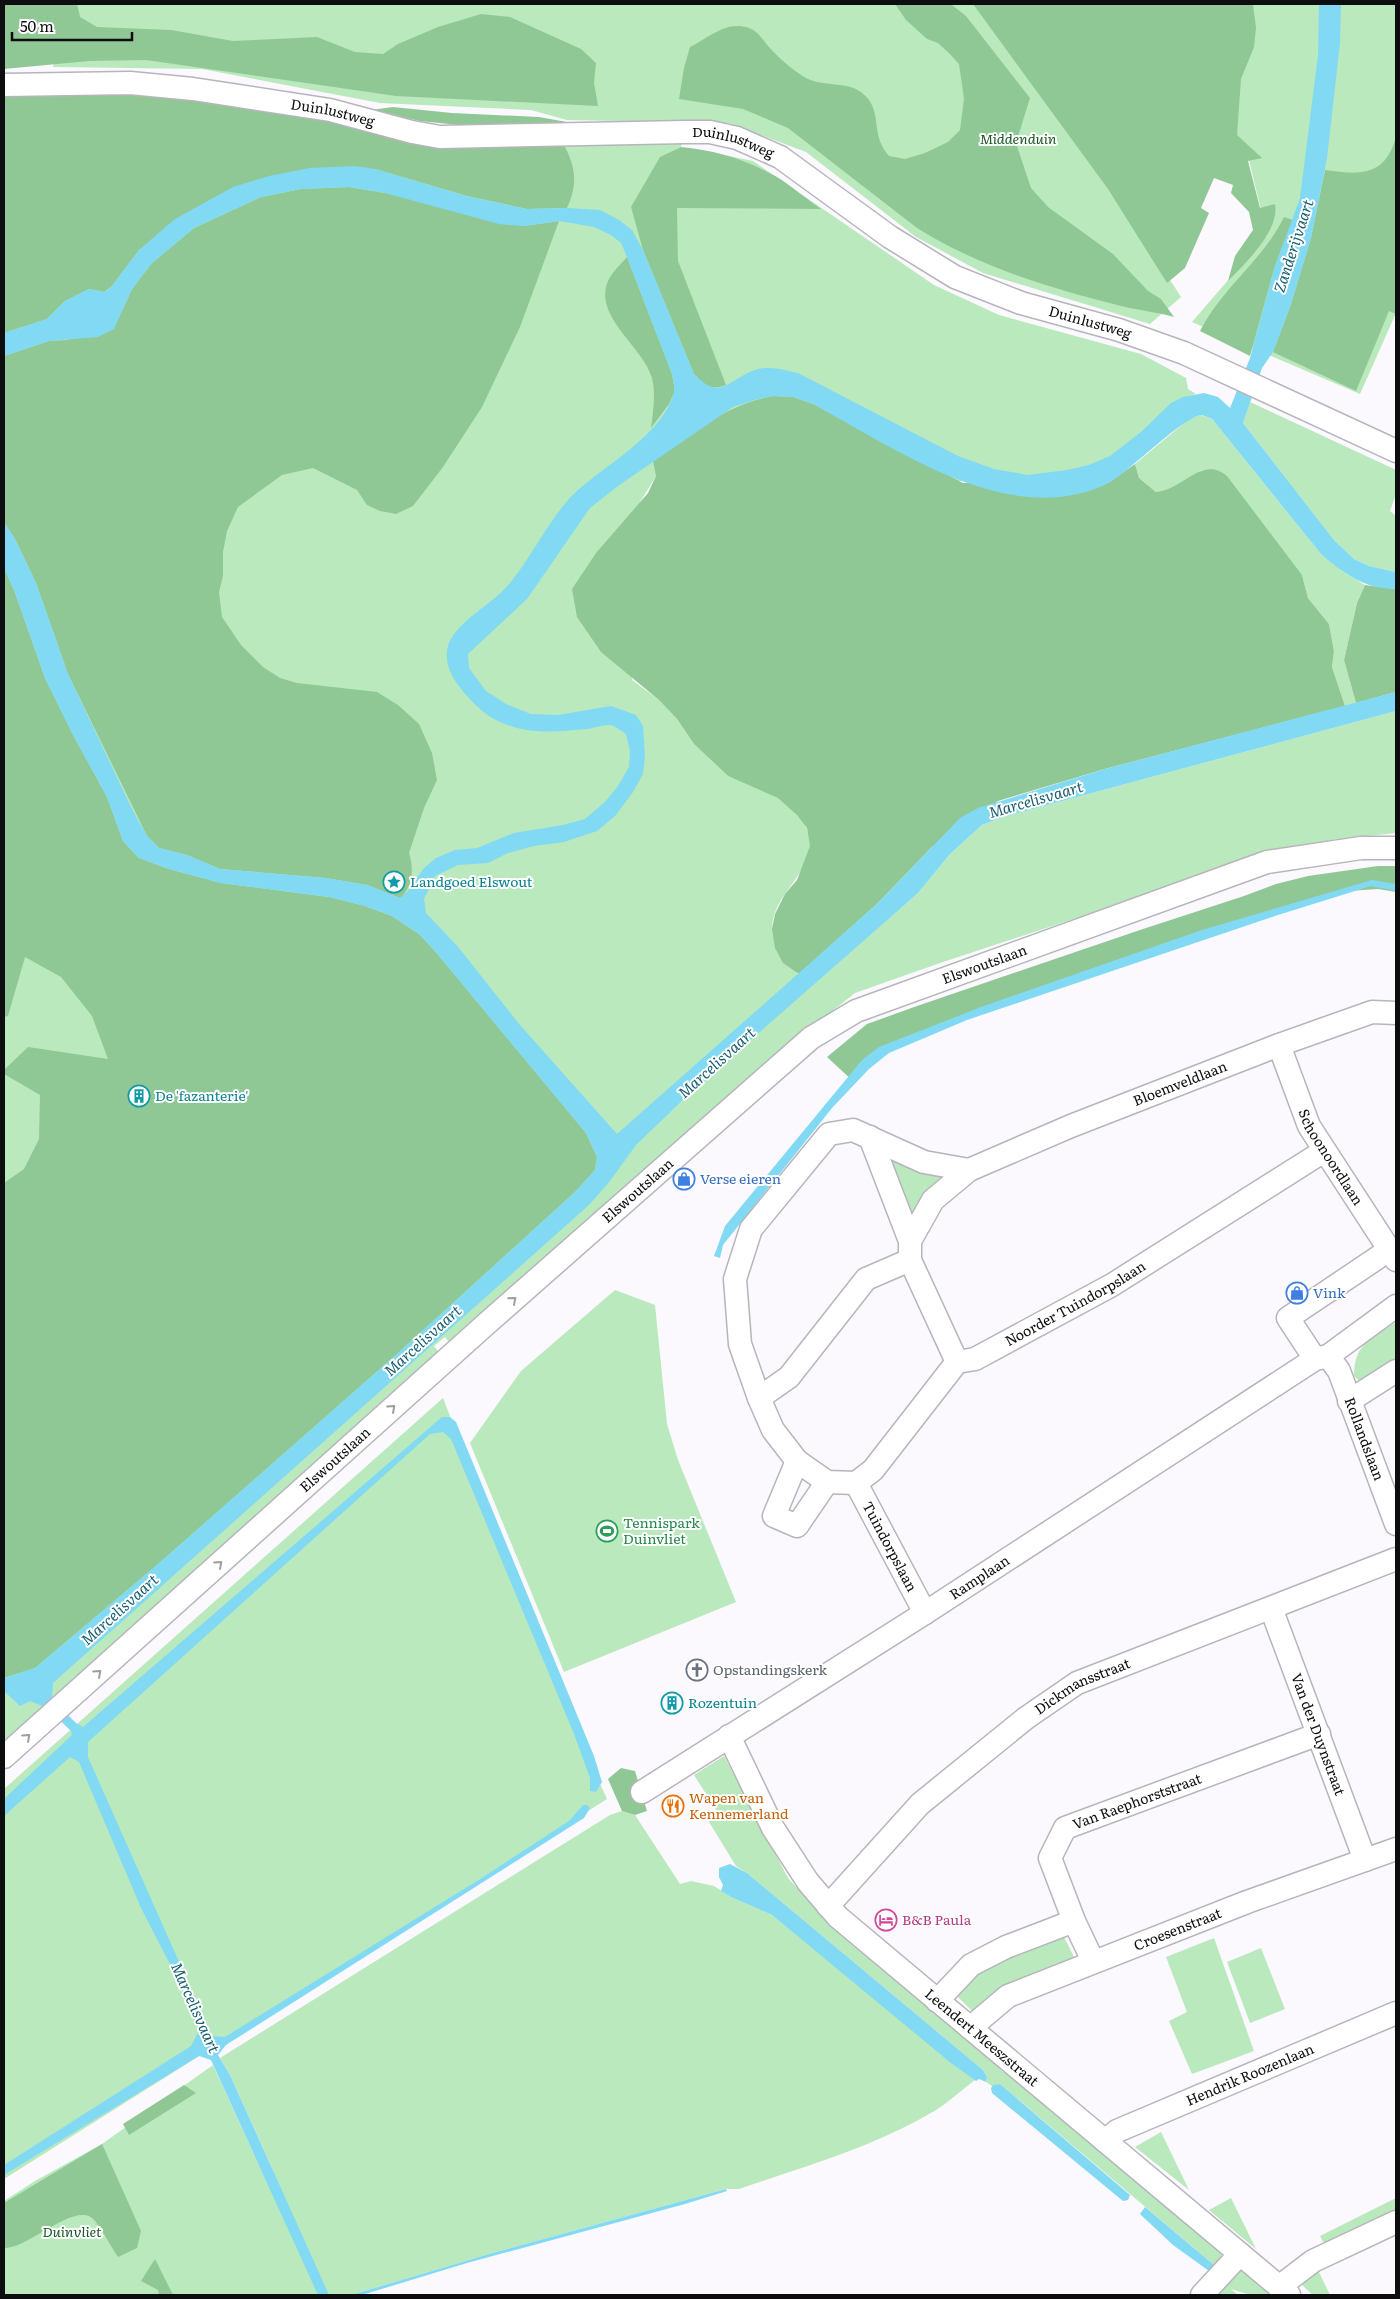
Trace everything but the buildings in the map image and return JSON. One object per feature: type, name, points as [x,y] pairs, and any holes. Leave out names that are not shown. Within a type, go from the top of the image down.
[{"type":"street","name":"Duinlustweg","points":[[4,85],[130,83],[177,87],[330,110],[440,137],[710,132],[737,138],[780,157],[890,237],[955,277],[1021,303],[1119,330],[1174,350],[1236,376],[1396,451]]},
{"type":"street","name":"Elswoutslaan","points":[[4,1758],[508,1305],[811,1038],[839,1019],[856,1011],[1268,862],[1361,848],[1396,848]]},
{"type":"street","name":"Bloemveldlaan","points":[[910,1250],[933,1200],[969,1170],[1071,1126],[1279,1045],[1372,1012],[1396,1013]]},
{"type":"street","name":"Schoonoordlaan","points":[[1279,1045],[1309,1126],[1393,1255]]},
{"type":"street","points":[[870,1137],[910,1250],[957,1362],[874,1470],[856,1482],[827,1482],[797,1461],[772,1430],[740,1344],[735,1279],[751,1229],[829,1134],[853,1130],[870,1137],[924,1162],[969,1170]]},
{"type":"street","name":"Noorder Tuindorpslaan","points":[[957,1362],[975,1359],[1112,1285],[1324,1150]]},
{"type":"street","points":[[759,1398],[789,1377],[866,1279],[910,1250]]},
{"type":"street","points":[[1322,1358],[1288,1318],[1393,1255]]},
{"type":"street","name":"Ramplaan","points":[[642,1792],[1322,1358],[1396,1306]]},
{"type":"street","name":"Rollandslaan","points":[[1322,1358],[1339,1372],[1396,1524]]},
{"type":"street","points":[[1349,1401],[1396,1371]]},
{"type":"street","points":[[797,1461],[774,1516],[797,1526],[827,1482]]},
{"type":"street","name":"Tuindorpslaan","points":[[856,1482],[925,1613]]},
{"type":"street","name":"Dickmansstraat","points":[[828,1906],[920,1804],[1026,1718],[1077,1683],[1396,1559]]},
{"type":"street","name":"Van der Duynstraat","points":[[1271,1608],[1366,1860]]},
{"type":"street","name":"Van Raephorststraat","points":[[1093,1961],[1074,1920],[1050,1858],[1065,1828],[1319,1734]]},
{"type":"street","name":"Leendert Meeszstraat","points":[[729,1736],[773,1828],[808,1882],[838,1917],[1284,2291]]},
{"type":"street","name":"Croesenstraat","points":[[970,2028],[1008,1996],[1247,1902],[1396,1849]]},
{"type":"street","points":[[937,2001],[971,1965],[1006,1947],[1074,1920]]},
{"type":"street","name":"Hendrik Roozenlaan","points":[[1105,2141],[1117,2131],[1396,2013]]},
{"type":"street","points":[[1284,2291],[1313,2261],[1396,2222]]},
{"type":"street","points":[[1202,2295],[1240,2254]]},
{"type":"green space","points":[[4,4],[77,4],[80,17],[97,27],[171,30],[233,41],[317,37],[355,52],[383,54],[398,44],[438,27],[481,14],[510,17],[581,49],[596,63],[594,83],[598,106],[396,96],[146,60],[89,61],[4,69]]},
{"type":"green space","name":"Middenduin","points":[[64,4],[1396,4],[1396,313],[1360,394],[1192,322],[1267,235],[1249,160],[1129,216],[1181,297],[1150,324],[983,273],[916,237],[806,152],[729,123],[567,120],[531,110],[380,103],[202,69],[53,67]]},
{"type":"green space","points":[[895,4],[952,5],[966,16],[1030,98],[1016,143],[1031,188],[1048,207],[1113,254],[1148,291],[1161,299],[1174,317],[1121,306],[1041,284],[965,254],[917,228],[788,128],[743,109],[679,99],[684,68],[690,47],[725,28],[741,26],[755,31],[781,59],[806,78],[822,83],[848,86],[863,93],[873,106],[880,141],[889,156],[905,159],[925,153],[948,142],[960,130],[964,99],[959,64],[938,43],[927,39],[906,20]]},
{"type":"green space","points":[[973,4],[1253,4],[1256,28],[1254,47],[1241,79],[1237,135],[1262,158],[1248,161],[1260,208],[1275,204],[1275,214],[1267,235],[1260,246],[1228,281],[1235,256],[1253,230],[1249,212],[1231,193],[1233,185],[1214,178],[1201,208],[1209,213],[1185,268],[1167,283],[1108,189]]},
{"type":"green space","points":[[128,89],[562,141],[570,158],[574,174],[571,199],[567,208],[527,209],[467,196],[375,169],[310,168],[139,250],[112,286],[104,292],[89,289],[65,301],[47,319],[4,333],[4,93]]},
{"type":"green space","name":"Landgoed Elswout","points":[[4,102],[562,141],[682,139],[681,147],[675,150],[701,150],[753,161],[934,285],[999,315],[1141,354],[1186,378],[1188,389],[1196,394],[1189,396],[1110,472],[1020,482],[656,476],[640,502],[632,680],[659,700],[677,719],[694,744],[728,776],[796,799],[807,829],[810,847],[797,878],[778,906],[772,926],[783,952],[808,988],[918,893],[950,854],[982,825],[1003,817],[1396,711],[1396,833],[1331,840],[1264,856],[855,993],[781,1052],[452,1346],[445,1337],[434,1346],[442,1356],[4,1745]]},
{"type":"green space","points":[[393,107],[452,113],[539,117],[578,124],[468,126],[420,121],[371,110]]},
{"type":"green space","points":[[1396,137],[1396,314],[1389,311],[1356,391],[1273,352],[1291,304],[1311,238],[1325,170],[1349,173],[1370,170],[1385,160]]},
{"type":"green space","points":[[681,147],[718,153],[766,171],[821,209],[677,208],[678,261],[726,385],[721,387],[708,386],[694,374],[643,250],[631,207],[660,157]]},
{"type":"green space","points":[[349,187],[385,193],[524,226],[559,221],[520,327],[482,407],[443,467],[413,506],[396,514],[380,511],[367,505],[357,490],[313,468],[282,475],[238,507],[227,531],[223,552],[223,576],[219,592],[222,617],[241,645],[263,667],[280,678],[297,683],[377,692],[398,705],[419,724],[432,753],[437,780],[424,808],[409,853],[412,865],[410,883],[408,889],[400,898],[367,885],[326,878],[220,869],[187,855],[159,848],[147,836],[68,674],[36,583],[16,541],[4,522],[4,356],[49,341],[67,340],[122,311],[132,289],[151,264],[194,228],[261,197],[301,189]]},
{"type":"green space","points":[[1284,217],[1293,220],[1275,266],[1250,356],[1200,331],[1219,301],[1265,247]]},
{"type":"green space","points":[[627,257],[672,374],[675,391],[669,404],[651,428],[654,397],[652,378],[647,366],[613,319],[607,307],[605,294],[608,281],[614,271]]},
{"type":"green space","points":[[774,396],[793,397],[813,404],[963,483],[1108,483],[1135,464],[1139,478],[1156,492],[1175,486],[1200,471],[1209,469],[1218,471],[1227,476],[1302,575],[1308,598],[1329,624],[1334,651],[1332,667],[1345,706],[1105,769],[998,801],[932,847],[878,903],[799,974],[783,963],[775,948],[772,929],[775,914],[785,894],[797,880],[810,846],[807,828],[797,815],[778,798],[728,776],[694,744],[677,719],[659,700],[601,652],[577,617],[572,589],[596,553],[648,493],[656,476],[653,461],[696,430],[725,413],[741,405]]},
{"type":"green space","points":[[1250,402],[1396,470],[1396,494],[1390,511],[1396,516],[1396,572],[1369,566],[1354,559],[1334,540],[1243,423]]},
{"type":"green space","points":[[1201,415],[1212,419],[1321,554],[1342,571],[1365,585],[1357,603],[1344,660],[1356,703],[1345,706],[1332,667],[1334,651],[1329,624],[1308,598],[1302,575],[1202,470],[1166,492],[1156,492],[1139,478],[1135,464],[1189,419]]},
{"type":"green space","points":[[4,568],[14,590],[45,678],[107,797],[123,841],[139,858],[169,869],[221,883],[329,897],[365,906],[392,916],[419,934],[434,950],[586,1133],[597,1157],[595,1170],[576,1191],[397,1354],[157,1565],[35,1668],[4,1678],[4,1183],[24,1169],[39,1139],[40,1095],[4,1074],[4,1070],[28,1047],[108,1059],[92,1016],[61,977],[25,957],[8,1016],[4,1017]]},
{"type":"green space","points":[[1365,585],[1396,589],[1396,692],[1356,703],[1344,660],[1357,603]]},
{"type":"green space","points":[[1378,866],[1396,866],[1396,892],[1378,889],[1349,891],[970,1016],[883,1054],[853,1081],[827,1057],[867,1024],[917,1006],[1276,884],[1308,876]]},
{"type":"green space","points":[[893,1157],[948,1176],[925,1195],[909,1219],[886,1159]]},
{"type":"green space","name":"Tennispark Duinvliet","points":[[615,1290],[655,1305],[667,1424],[678,1460],[736,1602],[564,1672],[470,1443],[521,1371]]},
{"type":"green space","points":[[1396,1322],[1396,1362],[1363,1384],[1354,1376],[1357,1356],[1372,1337]]},
{"type":"green space","points":[[443,1398],[547,1669],[607,1799],[4,2179],[4,1789]]},
{"type":"green space","points":[[724,1756],[788,1878],[807,1899],[996,2058],[997,2066],[1003,2072],[1012,2071],[1221,2249],[1221,2257],[1214,2265],[1000,2084],[992,2086],[986,2082],[987,2077],[983,2070],[747,1873],[736,1866],[706,1817],[717,1811],[694,1775]]},
{"type":"green space","points":[[621,1768],[635,1771],[647,1811],[635,1815],[622,1811],[608,1779]]},
{"type":"green space","name":"Duinvliet","points":[[622,1811],[635,1815],[680,1884],[691,1881],[714,1886],[731,1897],[772,1915],[975,2080],[941,2106],[907,2126],[860,2147],[812,2165],[739,2189],[726,2189],[489,2254],[351,2295],[4,2295],[4,2201],[35,2181],[102,2144],[213,2065],[257,2161],[324,2294],[268,2159],[230,2075],[220,2058],[610,1815]]},
{"type":"green space","points":[[1063,1935],[1075,1959],[974,2013],[955,1994],[967,1982],[992,1965],[1018,1952]]},
{"type":"green space","points":[[1214,1938],[1254,2051],[1192,2074],[1169,2021],[1187,2012],[1166,1957]]},
{"type":"green space","points":[[1261,1948],[1285,2009],[1250,2023],[1227,1962]]},
{"type":"green space","points":[[184,2085],[196,2093],[129,2135],[123,2124]]},
{"type":"green space","points":[[1161,2132],[1189,2190],[1135,2147]]},
{"type":"green space","points":[[102,2144],[141,2231],[137,2248],[118,2257],[95,2221],[87,2216],[77,2216],[65,2220],[26,2241],[4,2248],[4,2203]]},
{"type":"green space","points":[[1231,2198],[1256,2249],[1209,2210]]},
{"type":"green space","points":[[1396,2198],[1396,2211],[1325,2246],[1320,2236]]},
{"type":"green space","points":[[155,2259],[173,2295],[159,2295],[158,2290],[141,2281]]},
{"type":"green space","points":[[1238,2268],[1277,2295],[1250,2295],[1231,2289],[1238,2295],[1209,2295]]},
{"type":"green space","points":[[1317,2268],[1330,2295],[1313,2295],[1302,2285],[1301,2277]]},
{"type":"water","points":[[1319,4],[1341,4],[1340,43],[1327,158],[1311,238],[1291,304],[1273,352],[1262,368],[1243,423],[1334,540],[1354,559],[1369,566],[1396,572],[1396,589],[1374,586],[1356,579],[1338,568],[1321,554],[1212,419],[1202,415],[1194,417],[1183,424],[1106,485],[1067,496],[1034,497],[1001,493],[935,470],[813,404],[793,397],[774,396],[733,407],[618,486],[590,508],[527,599],[468,654],[469,668],[486,691],[508,705],[531,714],[558,715],[611,706],[636,715],[643,726],[645,757],[643,774],[633,792],[615,816],[597,831],[564,842],[534,846],[508,853],[488,863],[458,865],[435,876],[424,899],[426,913],[459,948],[520,1025],[617,1134],[878,903],[960,818],[978,808],[1105,769],[1396,692],[1396,711],[1003,817],[982,825],[950,854],[918,893],[688,1095],[636,1145],[610,1181],[589,1205],[53,1683],[52,1699],[76,1723],[83,1727],[442,1417],[450,1417],[456,1422],[594,1756],[602,1782],[596,1792],[590,1791],[590,1778],[574,1734],[451,1439],[443,1432],[430,1434],[88,1742],[88,1757],[212,2036],[225,2037],[480,1879],[569,1821],[583,1805],[587,1805],[590,1808],[584,1818],[226,2045],[218,2055],[230,2075],[329,2295],[318,2295],[211,2060],[199,2056],[4,2175],[4,2165],[191,2046],[199,2031],[176,1976],[141,1908],[79,1762],[70,1757],[4,1816],[4,1799],[72,1735],[71,1731],[47,1708],[30,1701],[20,1706],[4,1691],[4,1678],[35,1668],[157,1565],[397,1354],[576,1191],[595,1170],[597,1157],[586,1133],[434,950],[419,934],[392,916],[365,906],[329,897],[221,883],[169,869],[139,858],[123,841],[107,797],[45,678],[14,590],[4,568],[4,522],[16,541],[36,583],[68,674],[133,811],[147,836],[159,848],[187,855],[220,869],[326,878],[367,885],[400,898],[407,892],[424,868],[436,858],[455,850],[477,848],[514,833],[563,825],[585,819],[605,802],[618,786],[629,767],[630,751],[626,734],[613,726],[606,725],[563,731],[539,731],[517,728],[489,716],[473,702],[456,682],[448,665],[447,650],[452,637],[461,626],[499,595],[510,583],[553,519],[569,499],[628,451],[657,424],[667,408],[674,388],[672,374],[625,252],[621,243],[611,235],[594,227],[559,221],[524,226],[499,224],[385,193],[349,187],[301,189],[261,197],[194,228],[151,264],[132,289],[114,329],[98,337],[49,341],[4,356],[4,333],[47,319],[65,301],[89,289],[105,292],[112,286],[139,250],[175,219],[233,187],[269,176],[310,168],[355,166],[375,169],[466,196],[527,209],[567,208],[600,210],[619,220],[632,230],[643,250],[694,374],[711,387],[718,388],[724,386],[755,370],[782,369],[798,373],[958,456],[994,469],[1028,475],[1089,465],[1110,456],[1141,432],[1171,403],[1183,397],[1204,393],[1218,397],[1230,408],[1250,358],[1275,266],[1300,198],[1318,55]]},
{"type":"water","points":[[1372,880],[1396,884],[1396,891],[1371,886],[1278,915],[967,1020],[889,1053],[869,1069],[832,1108],[723,1245],[720,1258],[714,1256],[725,1226],[862,1060],[879,1047],[981,1007],[1202,930]]},
{"type":"water","points":[[730,1864],[747,1873],[983,2070],[987,2077],[986,2082],[979,2079],[976,2081],[951,2063],[772,1915],[721,1891],[723,1885],[719,1877],[719,1868]]},
{"type":"water","points":[[1000,2084],[1130,2195],[1128,2200],[1123,2201],[992,2093],[991,2088],[993,2085]]},
{"type":"water","points":[[726,2189],[727,2191],[685,2204],[467,2263],[362,2295],[351,2295],[489,2254]]},
{"type":"water","points":[[1145,2207],[1214,2265],[1209,2271],[1173,2245],[1140,2214]]},
{"type":"place","name":"Landgoed Elswout","points":[[394,882]]},
{"type":"place","name":"De 'fazanterie'","points":[[139,1096]]},
{"type":"place","name":"Verse eieren","points":[[684,1179]]},
{"type":"place","name":"Vink","points":[[1297,1293]]},
{"type":"place","name":"Tennispark Duinvliet","points":[[607,1531]]},
{"type":"place","name":"Opstandingskerk","points":[[697,1670]]},
{"type":"place","name":"Rozentuin","points":[[672,1703]]},
{"type":"place","name":"Wapen van Kennemerland","points":[[673,1806]]},
{"type":"place","name":"B&B Paula","points":[[886,1920]]},
{"type":"water label","name":"Zanderijvaart","points":[[1294,246]]},
{"type":"water label","name":"Marcelisvaart","points":[[1036,800]]},
{"type":"water label","name":"Marcelisvaart","points":[[717,1063]]},
{"type":"water label","name":"Marcelisvaart","points":[[423,1341]]},
{"type":"water label","name":"Marcelisvaart","points":[[120,1610]]},
{"type":"water label","name":"Marcelisvaart","points":[[195,2008]]}]
